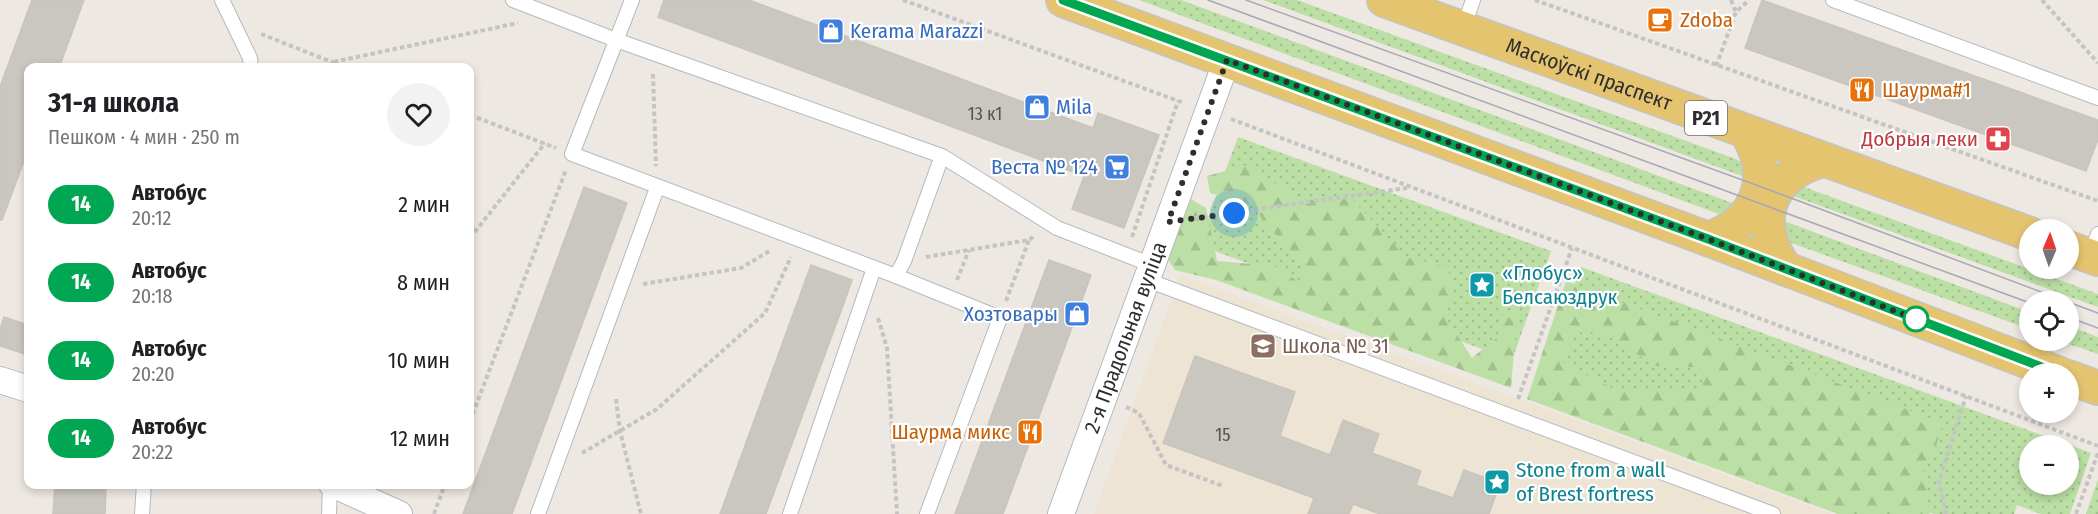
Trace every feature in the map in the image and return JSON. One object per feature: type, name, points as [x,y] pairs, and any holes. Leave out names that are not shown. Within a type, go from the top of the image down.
[{"type":"main road","points":[[1063,0],[1708,239],[2031,363]]},
{"type":"main road","name":"Маскоўскі праспект","points":[[1384,0],[1468,15],[1747,133],[2019,230]]},
{"type":"main road","points":[[1708,239],[1738,223],[1752,207],[1758,194],[1760,182],[1758,156],[1747,133]]},
{"type":"main road","points":[[1786,269],[1771,244],[1768,215],[1772,201],[1787,178],[1798,170],[1823,160]]},
{"type":"main road","points":[[2079,381],[2098,388]]},
{"type":"street","name":"2-я Прадольная вуліца","points":[[1061,514],[1227,60]]},
{"type":"street","points":[[0,380],[24,387]]},
{"type":"street","points":[[342,489],[399,514]]},
{"type":"lane","points":[[222,0],[235,24],[250,63]]},
{"type":"lane","points":[[513,0],[616,40],[942,156],[1050,223],[1149,273],[1512,416],[1773,514]]},
{"type":"lane","points":[[632,0],[572,154],[657,188],[896,276],[1000,318],[927,514]]},
{"type":"lane","points":[[1833,0],[2098,98]]},
{"type":"lane","points":[[896,276],[904,261],[942,156]]},
{"type":"lane","points":[[538,514],[657,188]]},
{"type":"lane","points":[[790,514],[874,268]]},
{"type":"lane","points":[[142,514],[144,489]]},
{"type":"lane","points":[[328,514],[330,489]]},
{"type":"path","points":[[903,0],[1209,111],[2098,446]]},
{"type":"path","points":[[1535,0],[2098,201]]},
{"type":"path","points":[[1731,0],[1736,12]]},
{"type":"path","points":[[1716,66],[1736,12],[1749,0]]},
{"type":"path","points":[[2042,0],[2098,63]]},
{"type":"path","points":[[235,24],[333,62],[552,15]]},
{"type":"path","points":[[652,53],[657,188]]},
{"type":"path","points":[[474,116],[572,154],[474,411]]},
{"type":"path","points":[[474,233],[545,143]]},
{"type":"path","points":[[1168,222],[1410,187]]},
{"type":"path","points":[[904,261],[1029,240],[1050,223]]},
{"type":"path","points":[[621,287],[741,268],[796,239]]},
{"type":"path","points":[[554,469],[657,409],[765,313],[796,239]]},
{"type":"path","points":[[1000,318],[1029,240]]},
{"type":"path","points":[[1512,416],[1572,248]]},
{"type":"path","points":[[949,298],[969,250]]},
{"type":"path","points":[[867,286],[887,348],[897,514]]},
{"type":"path","points":[[1946,514],[1939,481],[1966,396]]},
{"type":"path","points":[[616,399],[620,431],[641,514]]},
{"type":"path","points":[[1120,404],[1139,413],[1166,465],[1224,486]]},
{"type":"path","points":[[2076,514],[2098,453]]},
{"type":"path","points":[[434,514],[443,489]]},
{"type":"shaded area","name":"Школа № 31","points":[[1180,275],[1832,514],[1094,514]]},
{"type":"green space","points":[[1139,0],[1181,0],[1743,207],[1732,215],[1719,214]]},
{"type":"green space","points":[[1263,0],[1297,0],[1736,159],[1749,168],[1753,180]]},
{"type":"green space","points":[[1238,137],[1551,251],[1512,360],[1198,245]]},
{"type":"green space","points":[[1247,165],[1302,200],[1352,199],[1406,257],[1444,266],[1457,284],[1443,313],[1472,358],[1498,337],[1503,312],[1517,313],[1511,388],[1216,280],[1175,270],[1165,255],[1189,198],[1206,208],[1217,261],[1274,266],[1299,282],[1304,263],[1270,229],[1252,205],[1210,193],[1207,176]]},
{"type":"green space","points":[[1804,187],[2019,265],[2019,278],[1788,194]]},
{"type":"green space","points":[[1776,218],[2019,308],[2019,325],[1786,241]]},
{"type":"green space","points":[[1581,267],[2042,435],[2019,435],[2019,495],[2077,495],[2070,514],[2041,514],[2017,505],[2014,514],[1934,514],[1543,371]]},
{"type":"green space","points":[[2021,279],[2057,279],[2098,294],[2098,307],[2079,300],[2079,291],[2054,291]]},
{"type":"green space","points":[[1566,281],[1943,423],[1935,449],[1923,468],[1930,514],[1838,514],[1527,399]],"holes":[[[1576,332],[1608,336],[1656,366],[1700,367],[1704,391],[1614,389],[1562,362]]]},
{"type":"green space","points":[[2079,330],[2098,337],[2098,354],[2079,348]]},
{"type":"green space","points":[[2079,449],[2091,453],[2079,488]]},
{"type":"green space","points":[[2098,479],[2098,514],[2086,514]]},
{"type":"building","points":[[32,0],[84,0],[61,63],[24,63],[24,161],[2,220],[0,220],[0,87]]},
{"type":"building","points":[[664,0],[749,0],[1093,128],[1098,113],[1159,135],[1124,228],[1072,209],[1084,176],[658,17]]},
{"type":"building","points":[[1762,0],[2098,120],[2098,139],[2086,171],[1745,48]]},
{"type":"building","points":[[584,187],[627,203],[512,514],[463,514]]},
{"type":"building","points":[[1049,260],[1091,275],[1003,514],[955,514]]},
{"type":"building","points":[[811,265],[852,280],[844,303],[766,514],[720,514]]},
{"type":"building","points":[[4,317],[24,324],[24,354],[0,346],[0,329]]},
{"type":"building","points":[[1195,356],[1295,392],[1280,436],[1330,455],[1343,420],[1379,434],[1372,453],[1421,471],[1416,485],[1453,498],[1464,470],[1500,483],[1489,514],[1380,514],[1353,504],[1349,514],[1308,514],[1314,498],[1163,443]]},
{"type":"building","points":[[55,489],[106,489],[105,514],[53,514]]},
{"type":"tram line","points":[[1208,0],[2019,299]]},
{"type":"tram line","points":[[1246,0],[1759,186],[2039,291]]},
{"type":"tram line","points":[[2079,306],[2098,313]]},
{"type":"tram line","points":[[2079,321],[2098,328]]},
{"type":"bus line","name":"14","points":[[1063,0],[1708,239],[2031,363]]},
{"type":"place","name":"Zdoba","points":[[1660,20]]},
{"type":"place","name":"Kerama Marazzi","points":[[831,31]]},
{"type":"place","name":"Шаурма#1","points":[[1862,90]]},
{"type":"place","name":"Mila","points":[[1037,107]]},
{"type":"place","name":"Добрыя леки","points":[[1998,139]]},
{"type":"place","name":"Веста № 124","points":[[1117,167]]},
{"type":"place","name":"«Глобус» Белсаюздрук","points":[[1482,285]]},
{"type":"place","name":"Хозтовары","points":[[1077,314]]},
{"type":"place","name":"Школа № 31","points":[[1263,346]]},
{"type":"place","name":"Шаурма микс","points":[[1030,432]]},
{"type":"place","name":"Stone from a wall of Brest fortress","points":[[1497,482]]},
{"type":"route","points":[[1234,213],[1168,222],[1227,60],[1916,319]]}]
